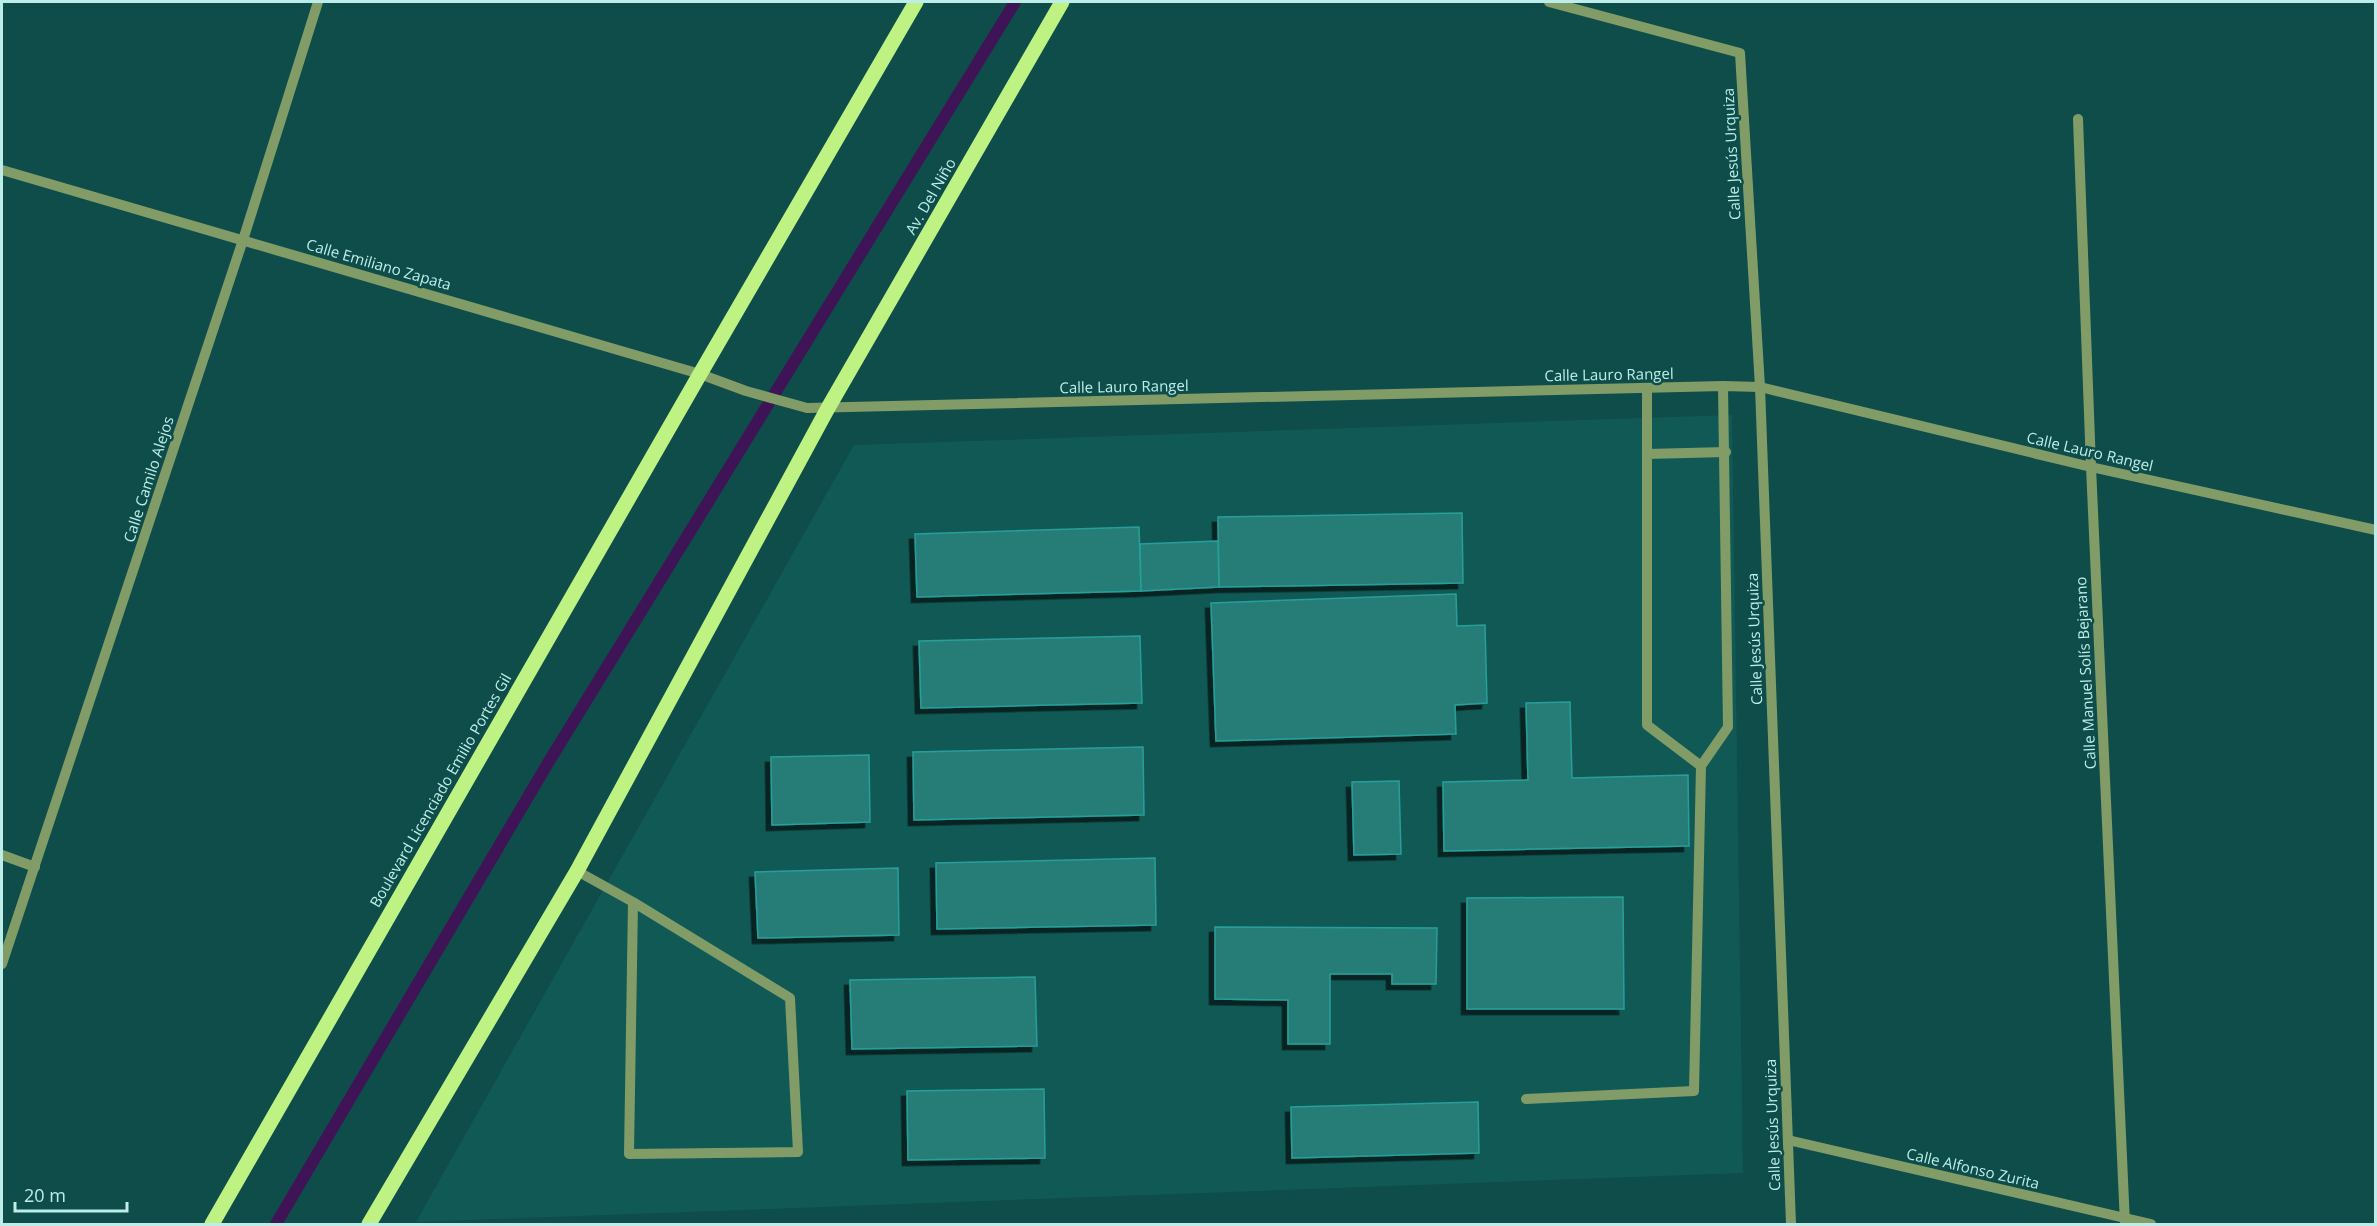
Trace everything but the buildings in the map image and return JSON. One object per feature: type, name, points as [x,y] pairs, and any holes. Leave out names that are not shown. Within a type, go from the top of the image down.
[{"type":"main road","points":[[700,374],[916,2]]},
{"type":"main road","name":"Av. Del Niño","points":[[828,408],[1062,2]]},
{"type":"main road","name":"Boulevard Licenciado Emilio Portes Gil","points":[[212,1224],[700,374]]},
{"type":"main road","points":[[369,1224],[577,871],[828,408]]},
{"type":"street","name":"Calle Camilo Alejos","points":[[2,964],[243,240],[318,2]]},
{"type":"street","name":"Calle Jesús Urquiza","points":[[1549,2],[1740,53],[1760,387],[1791,1224]]},
{"type":"street","name":"Calle Manuel Solís Bejarano","points":[[2078,120],[2125,1222]]},
{"type":"street","name":"Calle Emiliano Zapata","points":[[2,170],[700,374],[746,391],[807,408]]},
{"type":"street","name":"Calle Lauro Rangel","points":[[807,408],[1723,386],[1760,387],[2091,467],[2376,530]]},
{"type":"street","points":[[1526,1099],[1694,1091],[1701,766],[1728,727],[1723,386]]},
{"type":"street","points":[[1647,388],[1647,725],[1701,766]]},
{"type":"street","points":[[1647,454],[1725,452]]},
{"type":"street","points":[[2,855],[35,867]]},
{"type":"street","points":[[577,871],[633,902],[790,998],[798,1152],[629,1154],[633,902]]},
{"type":"street","name":"Calle Alfonso Zurita","points":[[1788,1140],[2125,1222],[2151,1224]]},
{"type":"shaded area","points":[[1732,415],[1743,1173],[416,1222],[854,445]]},
{"type":"waterway","points":[[276,1224],[548,763],[1015,2]]}]
